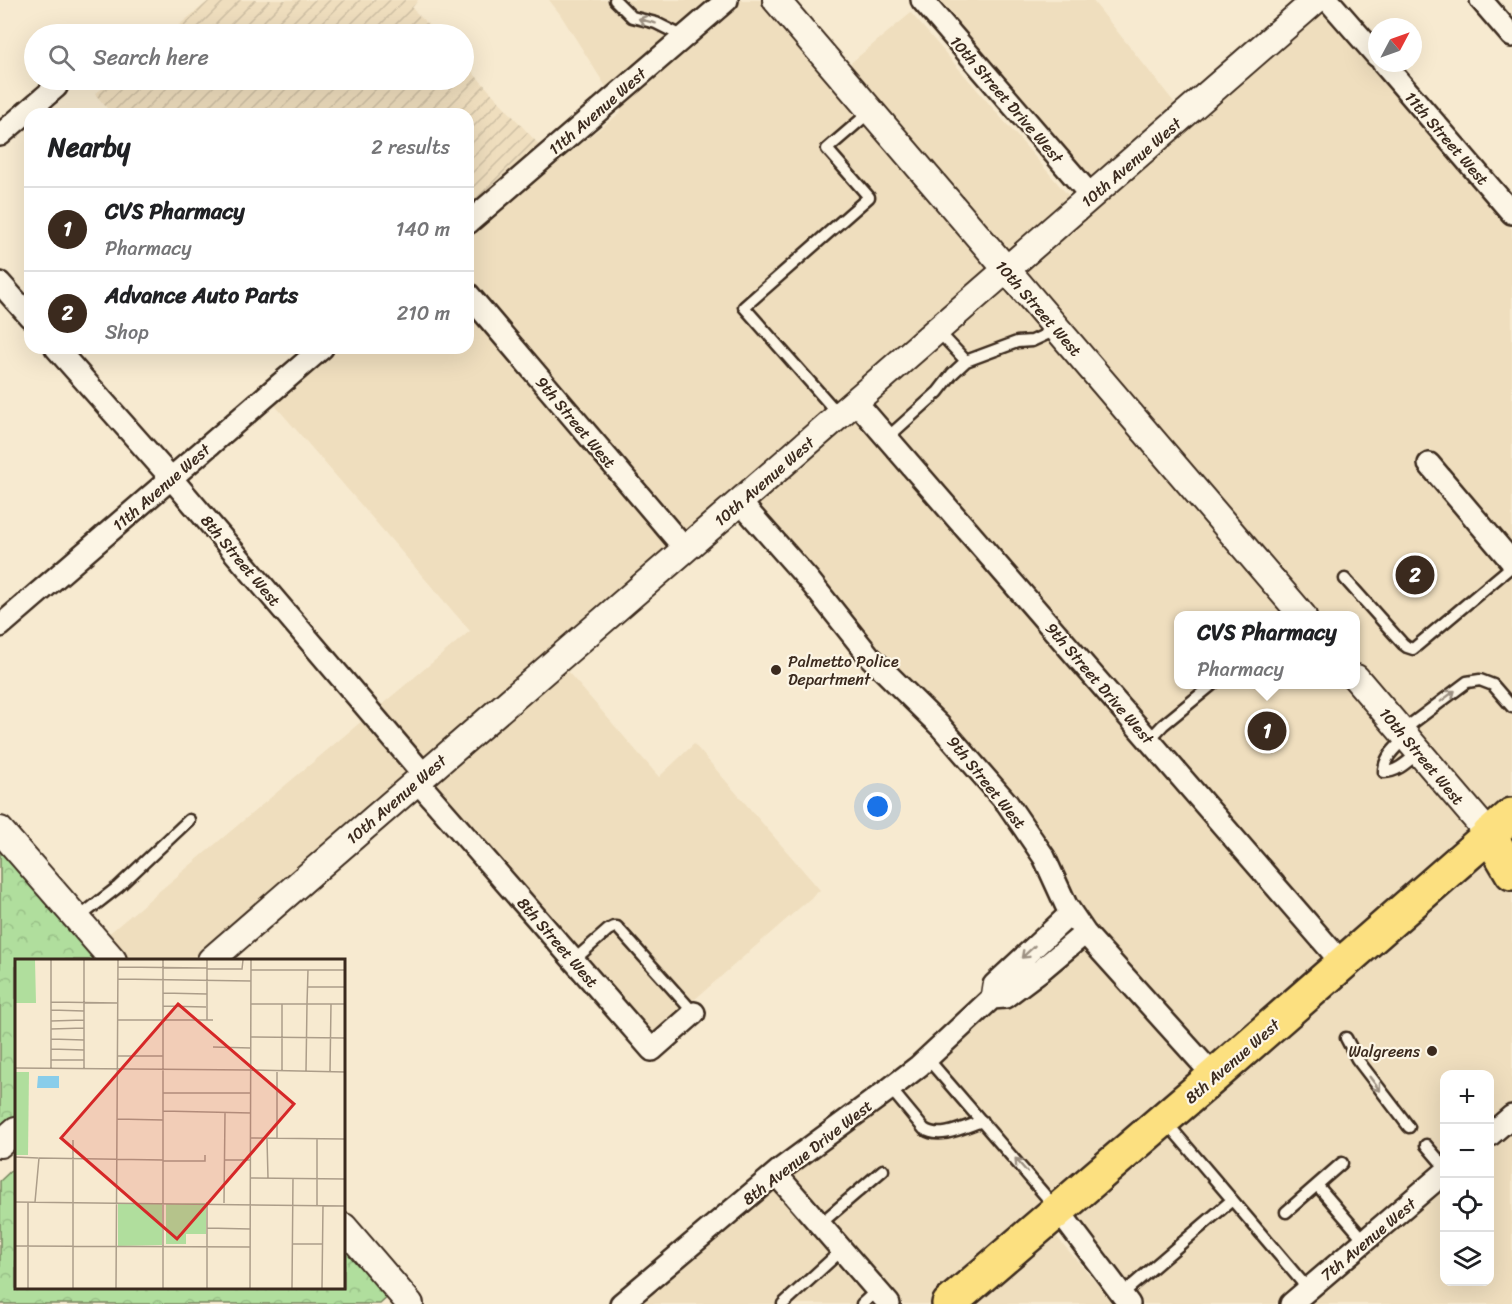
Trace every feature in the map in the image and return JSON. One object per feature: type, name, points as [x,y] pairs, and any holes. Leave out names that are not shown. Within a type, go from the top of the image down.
[{"type":"main road","name":"8th Avenue West","points":[[949,1304],[1343,964],[1500,825]]},
{"type":"main road","name":"10th Street West","points":[[1500,825],[1512,858]]},
{"type":"main road","name":"10th Street West","points":[[1500,825],[1512,873]]},
{"type":"street","name":"11th Avenue West","points":[[474,218],[727,0]]},
{"type":"street","name":"10th Street West","points":[[776,0],[1300,611]]},
{"type":"street","name":"10th Street Drive West","points":[[922,0],[1092,197]]},
{"type":"street","name":"10th Avenue West","points":[[212,959],[848,409],[1316,0]]},
{"type":"street","points":[[1328,0],[1368,46]]},
{"type":"street","points":[[1481,0],[1512,36]]},
{"type":"street","name":"11th Street West","points":[[1391,72],[1512,213]]},
{"type":"street","points":[[32,108],[52,90]]},
{"type":"street","points":[[0,135],[24,114]]},
{"type":"street","points":[[0,283],[24,311]]},
{"type":"street","name":"9th Street West","points":[[474,301],[685,549]]},
{"type":"street","name":"8th Street West","points":[[61,354],[171,478],[420,778],[652,1050],[694,1013]]},
{"type":"street","name":"11th Avenue West","points":[[0,626],[315,354]]},
{"type":"street","name":"9th Street Drive West","points":[[848,409],[887,438],[1343,964]]},
{"type":"street","points":[[1429,464],[1512,564]]},
{"type":"street","name":"9th Street West","points":[[739,501],[808,579],[870,657],[941,727],[1007,803],[1044,857],[1071,913],[1085,933],[1214,1076]]},
{"type":"street","name":"10th Street West","points":[[1360,683],[1409,740],[1500,825]]},
{"type":"street","points":[[0,830],[112,959]]},
{"type":"street","name":"8th Avenue Drive West","points":[[992,998],[994,985],[1071,913]]},
{"type":"street","name":"8th Avenue Drive West","points":[[621,1304],[776,1174],[927,1058],[992,998],[1005,997],[1085,933]]},
{"type":"street","points":[[1494,1132],[1512,1116]]},
{"type":"street","points":[[0,1144],[15,1131]]},
{"type":"street","points":[[776,1174],[842,1250],[876,1299]]},
{"type":"street","name":"7th Avenue West","points":[[1291,1304],[1440,1176]]},
{"type":"street","points":[[1058,1210],[1125,1299]]},
{"type":"street","points":[[345,1228],[399,1300]]},
{"type":"lane","points":[[615,0],[632,17],[656,23],[684,37]]},
{"type":"lane","points":[[848,409],[744,307],[869,197],[827,149],[871,111]]},
{"type":"lane","points":[[887,438],[938,392],[966,361],[1017,342],[1032,341],[1058,329]]},
{"type":"lane","points":[[938,330],[966,361]]},
{"type":"lane","points":[[1345,579],[1402,644],[1413,649],[1512,564]]},
{"type":"lane","points":[[1409,740],[1467,682],[1480,680],[1493,685],[1512,707]]},
{"type":"lane","points":[[1149,740],[1163,725],[1207,689]]},
{"type":"lane","points":[[77,919],[118,887],[189,820]]},
{"type":"lane","points":[[574,960],[611,928],[617,927],[694,1013]]},
{"type":"lane","points":[[1346,1038],[1357,1059],[1409,1127]]},
{"type":"lane","points":[[927,1058],[1058,1210]]},
{"type":"lane","points":[[890,1088],[928,1132],[936,1134],[981,1121]]},
{"type":"lane","points":[[1164,1119],[1308,1289]]},
{"type":"lane","points":[[1426,1145],[1440,1161]]},
{"type":"lane","points":[[1286,1212],[1342,1164]]},
{"type":"lane","points":[[820,1224],[883,1170]]},
{"type":"lane","points":[[1317,1185],[1365,1241]]},
{"type":"lane","points":[[1125,1299],[1232,1200]]},
{"type":"lane","points":[[783,1304],[842,1250]]},
{"type":"shaded area","points":[[210,0],[418,0],[412,8],[427,24],[180,24]]},
{"type":"shaded area","points":[[549,0],[712,0],[608,90]]},
{"type":"shaded area","points":[[741,0],[761,0],[992,269],[687,534],[474,284],[474,231],[527,185],[621,112],[618,106]]},
{"type":"shaded area","points":[[929,0],[1092,0],[1178,107],[1089,185]]},
{"type":"shaded area","points":[[1321,8],[1368,62],[1368,72],[1376,72],[1512,229],[1512,545],[1431,450],[1415,464],[1512,579],[1512,803],[1491,820],[1360,666],[1360,611],[1314,611],[1021,269]]},
{"type":"shaded area","points":[[911,13],[1072,200],[1008,255],[847,66]]},
{"type":"shaded area","points":[[474,74],[541,147],[474,205],[474,108],[107,108],[95,94],[100,90],[474,90]]},
{"type":"shaded area","points":[[1005,284],[1285,611],[1174,611],[1174,689],[1350,689],[1475,834],[1345,950],[871,402]]},
{"type":"shaded area","points":[[474,318],[670,549],[426,760],[380,706],[470,631],[273,403],[330,354],[474,354]]},
{"type":"shaded area","points":[[854,417],[1328,964],[1215,1062],[1094,926],[1076,899],[1053,851],[1015,796],[949,719],[878,650],[816,572],[754,502]]},
{"type":"shaded area","points":[[561,664],[659,777],[694,744],[820,890],[654,1035],[431,781]]},
{"type":"shaded area","points":[[363,720],[410,775],[197,959],[127,959],[106,936]]},
{"type":"shaded area","points":[[1486,850],[1512,894],[1512,1104],[1494,1120],[1494,1070],[1440,1070],[1440,1164],[1276,1304],[1143,1304],[1068,1216]]},
{"type":"shaded area","points":[[1083,948],[1199,1076],[934,1304],[903,1304],[790,1174],[995,1009],[1001,1009]]},
{"type":"shaded area","points":[[1512,1129],[1512,1304],[1306,1304],[1440,1189],[1440,1286],[1494,1286],[1494,1145]]},
{"type":"shaded area","points":[[774,1188],[874,1304],[636,1304]]},
{"type":"shaded area","points":[[1051,1230],[1114,1304],[964,1304]]},
{"type":"green space","points":[[0,841],[103,959],[15,959],[15,1122],[0,1135]]},
{"type":"green space","points":[[15,1167],[15,1289],[345,1289],[345,1240],[392,1293],[380,1304],[0,1304],[0,1181]]},
{"type":"place","name":"Advance Auto Parts","points":[[1415,575]]},
{"type":"place","name":"Palmetto Police Department","points":[[776,670]]},
{"type":"place","name":"CVS Pharmacy","points":[[1267,731]]},
{"type":"place","name":"Walgreens","points":[[1432,1051]]}]
